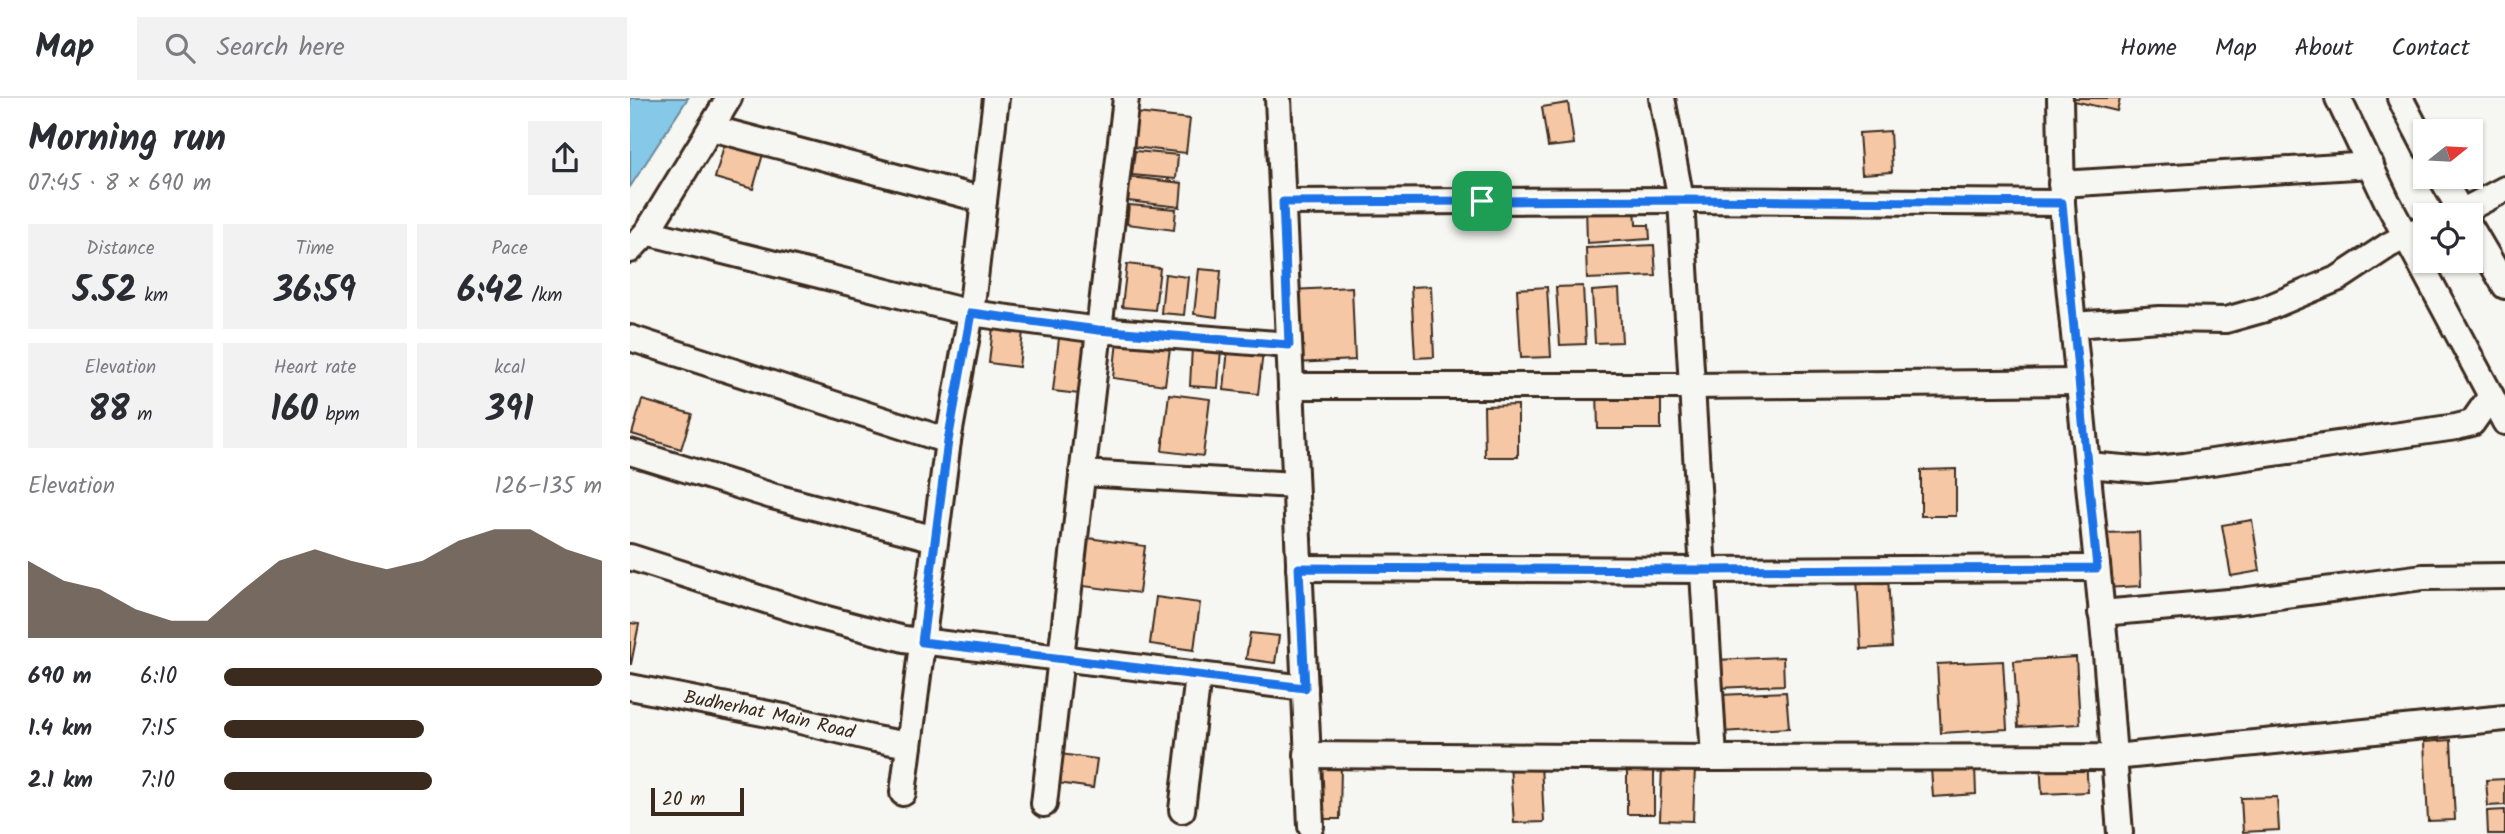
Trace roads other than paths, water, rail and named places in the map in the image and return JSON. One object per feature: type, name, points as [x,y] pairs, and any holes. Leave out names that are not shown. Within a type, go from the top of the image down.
[{"type":"street","points":[[729,98],[638,241],[971,313],[1098,330],[1289,345]]},
{"type":"street","points":[[903,793],[948,441],[971,313],[996,98]]},
{"type":"street","points":[[1278,98],[1311,827]]},
{"type":"street","points":[[1662,98],[1681,200],[1714,758]]},
{"type":"street","points":[[2060,98],[2061,193],[2120,833]]},
{"type":"street","points":[[2338,98],[2371,165],[2413,227]]},
{"type":"street","points":[[2400,98],[2413,123]]},
{"type":"street","points":[[1044,804],[1122,99]]},
{"type":"street","points":[[711,128],[984,200]]},
{"type":"street","points":[[1283,202],[1681,200],[2061,193],[2371,165]]},
{"type":"street","points":[[2483,204],[2505,189]]},
{"type":"street","points":[[2073,325],[2160,319],[2227,320],[2265,309],[2339,278],[2413,233]]},
{"type":"street","points":[[2483,252],[2505,286]]},
{"type":"street","points":[[2435,273],[2505,422]]},
{"type":"street","points":[[630,338],[948,441]]},
{"type":"street","points":[[1291,386],[2079,382]]},
{"type":"street","points":[[2087,465],[2147,470],[2456,427],[2472,423],[2491,396]]},
{"type":"street","points":[[630,452],[772,496],[935,539]]},
{"type":"street","points":[[1082,473],[1295,485]]},
{"type":"street","points":[[630,557],[688,578],[812,615],[922,642],[1305,688]]},
{"type":"street","points":[[1299,568],[2097,568]]},
{"type":"street","points":[[2101,613],[2240,601],[2423,577],[2505,576]]},
{"type":"street","points":[[1182,810],[1198,676]]},
{"type":"street","name":"Budherhat Main Road","points":[[630,687],[909,745]]},
{"type":"street","points":[[1307,755],[2114,757],[2505,718]]},
{"type":"water","points":[[630,98],[688,98],[630,187]]}]
